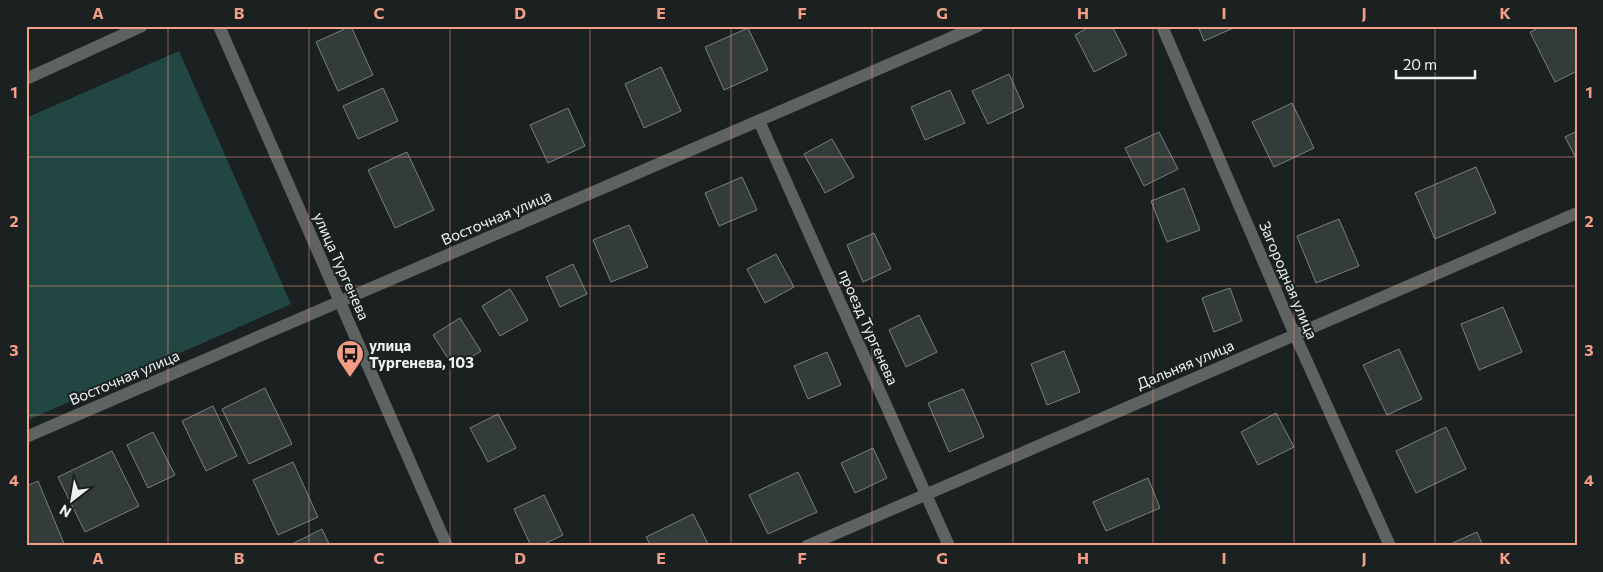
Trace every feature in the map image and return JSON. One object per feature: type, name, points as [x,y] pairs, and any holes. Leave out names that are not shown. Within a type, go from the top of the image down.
[{"type":"street","points":[[26,79],[142,26]]},
{"type":"street","name":"улица Тургенева","points":[[219,26],[447,546]]},
{"type":"street","name":"Восточная улица","points":[[26,437],[978,26]]},
{"type":"street","name":"Загородная улица","points":[[1162,26],[1295,335],[1390,546]]},
{"type":"street","name":"проезд Тургенева","points":[[758,121],[949,546]]},
{"type":"street","name":"Дальняя улица","points":[[806,546],[1577,213]]},
{"type":"shaded area","points":[[179,51],[291,304],[26,421],[26,118]]},
{"type":"building","points":[[351,26],[373,75],[338,91],[316,42]]},
{"type":"building","points":[[1091,26],[1112,26],[1127,55],[1094,72],[1075,35]]},
{"type":"building","points":[[1198,26],[1238,26],[1204,41]]},
{"type":"building","points":[[1543,26],[1577,26],[1577,71],[1555,82],[1530,32]]},
{"type":"building","points":[[748,28],[768,70],[724,90],[705,47]]},
{"type":"building","points":[[661,67],[681,111],[644,128],[625,84]]},
{"type":"building","points":[[1009,74],[1024,107],[988,124],[972,91]]},
{"type":"building","points":[[383,88],[398,121],[358,139],[343,106]]},
{"type":"building","points":[[950,90],[965,123],[925,140],[911,107]]},
{"type":"building","points":[[1292,103],[1314,148],[1274,167],[1252,122]]},
{"type":"building","points":[[568,108],[585,146],[548,163],[530,125]]},
{"type":"building","points":[[1577,131],[1577,160],[1565,137]]},
{"type":"building","points":[[1159,132],[1178,169],[1144,186],[1125,148]]},
{"type":"building","points":[[832,139],[854,177],[825,193],[804,154]]},
{"type":"building","points":[[407,152],[434,210],[395,228],[368,170]]},
{"type":"building","points":[[1476,167],[1496,213],[1435,239],[1415,193]]},
{"type":"building","points":[[742,177],[757,210],[719,226],[705,193]]},
{"type":"building","points":[[1184,188],[1200,230],[1167,242],[1151,201]]},
{"type":"building","points":[[1339,219],[1359,266],[1316,283],[1297,236]]},
{"type":"building","points":[[629,225],[648,267],[611,282],[593,240]]},
{"type":"building","points":[[874,233],[891,269],[863,282],[847,245]]},
{"type":"building","points":[[776,254],[794,287],[765,303],[747,269]]},
{"type":"building","points":[[573,264],[587,294],[560,307],[546,277]]},
{"type":"building","points":[[1230,288],[1242,321],[1214,332],[1202,298]]},
{"type":"building","points":[[510,289],[528,320],[500,336],[482,306]]},
{"type":"building","points":[[1503,307],[1522,352],[1479,370],[1461,324]]},
{"type":"building","points":[[919,315],[937,352],[906,367],[889,330]]},
{"type":"building","points":[[460,318],[481,351],[454,368],[433,335]]},
{"type":"building","points":[[1399,349],[1422,399],[1387,415],[1363,365]]},
{"type":"building","points":[[1064,351],[1080,392],[1047,405],[1031,364]]},
{"type":"building","points":[[827,352],[841,385],[808,399],[794,366]]},
{"type":"building","points":[[265,388],[292,444],[249,464],[222,409]]},
{"type":"building","points":[[963,389],[984,437],[949,452],[928,403]]},
{"type":"building","points":[[213,406],[237,456],[206,471],[182,421]]},
{"type":"building","points":[[1276,413],[1294,447],[1258,465],[1241,432]]},
{"type":"building","points":[[498,414],[516,448],[488,462],[470,428]]},
{"type":"building","points":[[1446,427],[1466,469],[1416,493],[1396,451]]},
{"type":"building","points":[[153,432],[175,475],[148,488],[127,445]]},
{"type":"building","points":[[873,448],[887,478],[855,493],[841,463]]},
{"type":"building","points":[[112,451],[139,506],[85,532],[58,477]]},
{"type":"building","points":[[293,462],[318,517],[278,535],[253,480]]},
{"type":"building","points":[[798,472],[817,512],[768,534],[749,495]]},
{"type":"building","points":[[1148,478],[1160,508],[1106,531],[1093,502]]},
{"type":"building","points":[[38,481],[65,546],[26,546],[26,486]]},
{"type":"building","points":[[544,495],[563,535],[540,546],[531,546],[514,509]]},
{"type":"building","points":[[693,514],[709,546],[651,546],[646,537]]},
{"type":"building","points":[[322,529],[330,546],[288,546]]},
{"type":"building","points":[[1477,532],[1483,546],[1446,546]]},
{"type":"place","name":"улица Тургенева, 103","points":[[350,378]]}]
